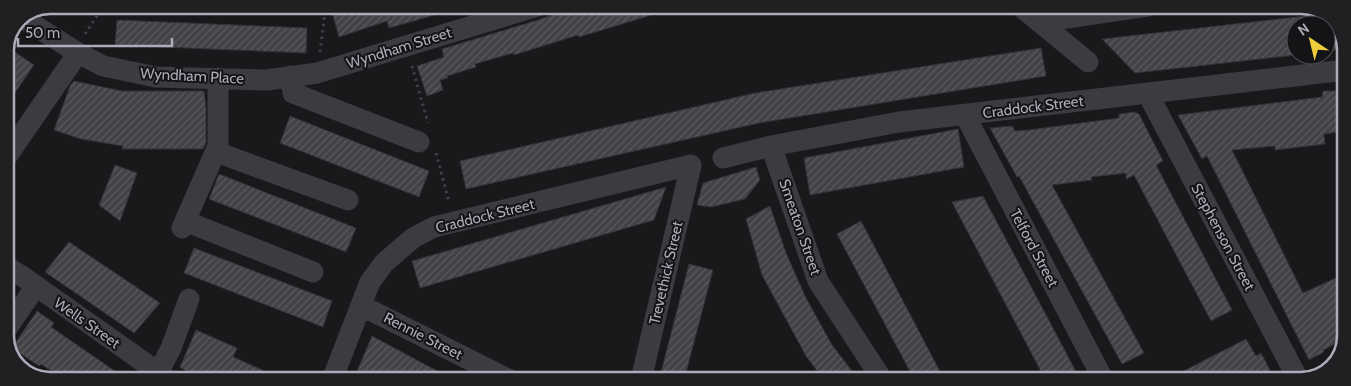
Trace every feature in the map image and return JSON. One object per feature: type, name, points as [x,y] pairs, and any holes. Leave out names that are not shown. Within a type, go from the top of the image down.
[{"type":"street","name":"Wyndham Street","points":[[317,73],[512,14]]},
{"type":"street","points":[[1030,14],[1088,62]]},
{"type":"street","points":[[1039,22],[1094,14]]},
{"type":"street","name":"Wyndham Place","points":[[28,21],[76,52],[103,66],[156,76],[267,80],[317,73]]},
{"type":"street","points":[[14,145],[76,52]]},
{"type":"street","name":"Craddock Street","points":[[723,158],[771,146],[899,122],[1337,71]]},
{"type":"street","points":[[291,76],[293,93],[419,142]]},
{"type":"street","points":[[218,78],[218,146],[184,224],[314,272]]},
{"type":"street","name":"Stephenson Street","points":[[1148,94],[1294,372]]},
{"type":"street","name":"Telford Street","points":[[965,115],[1099,372]]},
{"type":"street","name":"Smeaton Street","points":[[771,146],[818,281],[879,372]]},
{"type":"street","points":[[216,152],[348,200]]},
{"type":"street","name":"Craddock Street","points":[[335,372],[370,282],[384,263],[413,238],[434,227],[691,165]]},
{"type":"street","name":"Trevethick Street","points":[[643,372],[691,165]]},
{"type":"street","name":"Wells Street","points":[[14,272],[156,372]]},
{"type":"street","points":[[14,318],[36,286]]},
{"type":"street","points":[[164,372],[189,299]]},
{"type":"street","name":"Rennie Street","points":[[362,306],[494,372]]},
{"type":"path","points":[[76,52],[99,14]]},
{"type":"path","points":[[317,73],[325,14]]},
{"type":"building","points":[[333,14],[438,14],[389,28],[387,21],[339,37]]},
{"type":"building","points":[[555,14],[655,14],[579,37],[578,35],[514,55],[513,53],[475,64],[476,67],[440,80],[443,90],[427,96],[417,66],[444,57],[442,49]]},
{"type":"building","points":[[1286,18],[1286,56],[1135,73],[1102,39]]},
{"type":"building","points":[[117,20],[307,28],[306,53],[115,45]]},
{"type":"building","points":[[1041,48],[1046,76],[759,123],[466,189],[460,161],[755,93]]},
{"type":"building","points":[[15,52],[34,65],[14,94]]},
{"type":"building","points":[[74,81],[122,91],[204,91],[206,143],[203,149],[122,149],[123,146],[81,139],[54,130],[70,86]]},
{"type":"building","points":[[1323,91],[1337,92],[1337,132],[1324,134],[1325,144],[1275,150],[1275,146],[1232,150],[1303,293],[1337,278],[1336,343],[1309,360],[1207,156],[1202,159],[1178,115],[1322,97]]},
{"type":"building","points":[[1134,112],[1139,114],[1163,161],[1156,165],[1232,310],[1211,321],[1134,175],[1126,179],[1126,173],[1091,177],[1092,180],[1052,185],[1144,353],[1122,364],[1019,176],[1017,177],[990,128],[1012,126],[1015,131],[1029,130],[1119,118],[1119,114]]},
{"type":"building","points":[[290,116],[429,171],[419,197],[280,143]]},
{"type":"building","points":[[958,129],[964,167],[810,195],[804,158]]},
{"type":"building","points":[[115,165],[137,173],[120,221],[99,205]]},
{"type":"building","points":[[756,167],[760,180],[745,199],[711,207],[697,205],[703,183]]},
{"type":"building","points":[[219,174],[356,228],[346,252],[209,199]]},
{"type":"building","points":[[666,187],[654,220],[420,288],[412,261]]},
{"type":"building","points":[[983,196],[1076,372],[1041,372],[952,202]]},
{"type":"building","points":[[770,206],[786,253],[806,298],[832,345],[853,372],[818,372],[806,356],[762,275],[746,219]]},
{"type":"building","points":[[861,221],[940,372],[910,372],[837,234]]},
{"type":"building","points":[[69,242],[160,303],[134,333],[45,272]]},
{"type":"building","points":[[194,248],[332,301],[323,327],[184,273]]},
{"type":"building","points":[[689,264],[713,270],[686,372],[661,372]]},
{"type":"building","points":[[37,311],[54,323],[51,327],[116,372],[53,372],[41,364],[39,366],[17,351],[14,344]]},
{"type":"building","points":[[196,330],[237,348],[233,357],[267,372],[188,372],[180,367]]},
{"type":"building","points":[[372,336],[439,372],[357,372]]},
{"type":"building","points":[[1246,339],[1256,356],[1261,353],[1271,372],[1182,372]]}]
